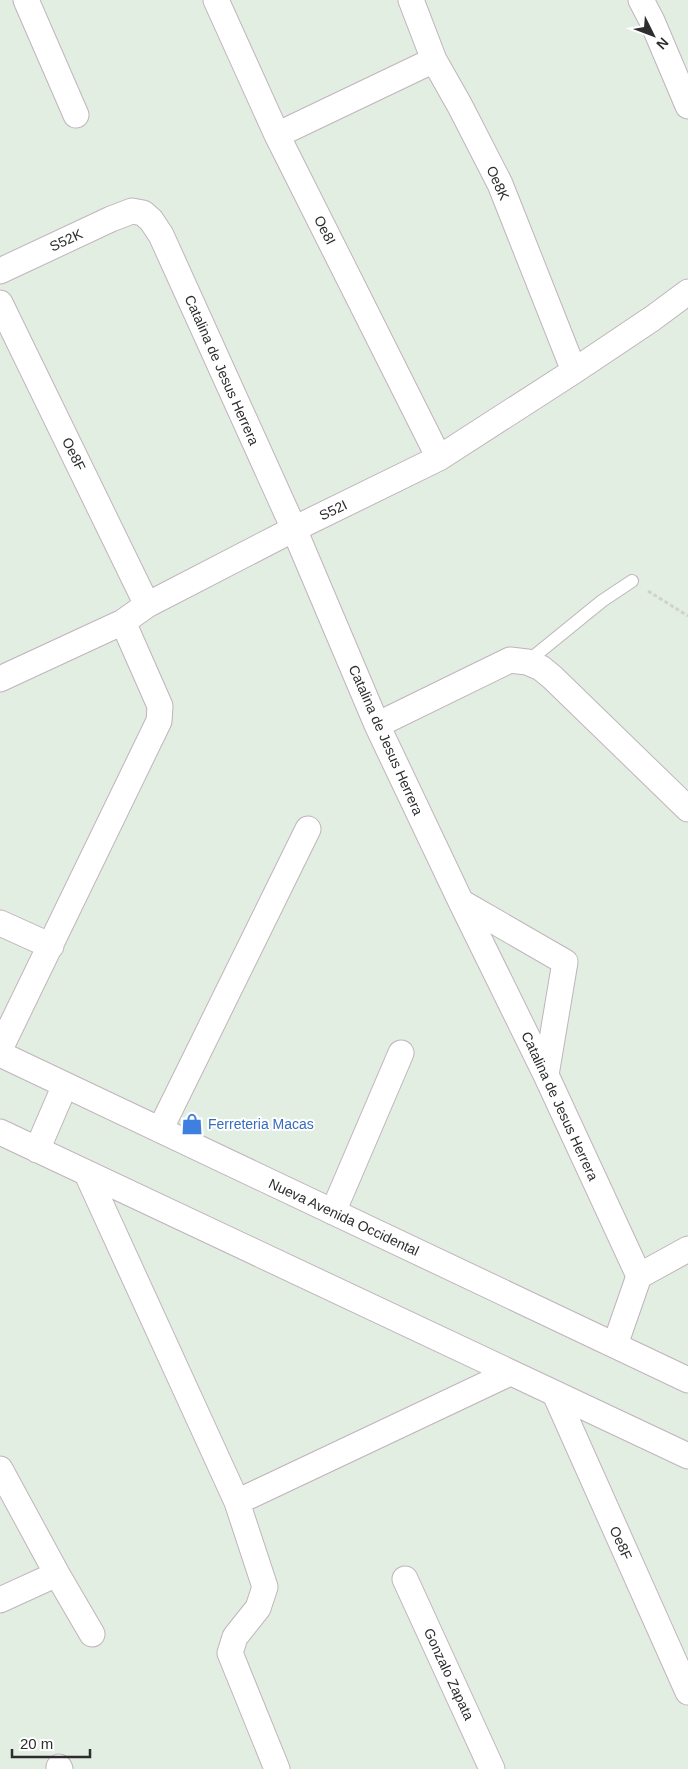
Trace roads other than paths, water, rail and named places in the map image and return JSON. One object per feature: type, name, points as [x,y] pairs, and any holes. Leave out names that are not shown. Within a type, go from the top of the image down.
[{"type":"street","points":[[26,0],[76,115]]},
{"type":"street","name":"Oe8I","points":[[216,0],[277,135],[439,458]]},
{"type":"street","name":"Oe8K","points":[[411,0],[434,60],[500,184],[574,371]]},
{"type":"street","points":[[641,0],[652,21],[688,106]]},
{"type":"street","points":[[277,135],[434,60]]},
{"type":"street","name":"S52K","points":[[0,271],[132,211]]},
{"type":"street","name":"Catalina de Jesus Herrera","points":[[132,211],[147,216],[161,235],[294,529],[377,725],[546,1075],[640,1276]]},
{"type":"street","name":"S52I","points":[[0,680],[123,622],[148,605],[294,529],[439,458],[574,371],[688,292]]},
{"type":"street","name":"Oe8F","points":[[0,303],[148,605]]},
{"type":"street","points":[[0,1049],[159,722],[160,706],[123,622]]},
{"type":"street","points":[[377,725],[510,660],[527,662],[541,668],[558,682],[688,808]]},
{"type":"street","points":[[160,1130],[308,829]]},
{"type":"street","points":[[461,902],[565,962],[546,1075]]},
{"type":"street","points":[[0,923],[51,946]]},
{"type":"street","points":[[333,1212],[401,1053]]},
{"type":"street","name":"Nueva Avenida Occidental","points":[[0,1054],[688,1380]]},
{"type":"street","points":[[37,1150],[66,1085]]},
{"type":"street","points":[[0,1132],[688,1456]]},
{"type":"street","points":[[88,1174],[237,1502],[265,1587],[258,1608],[235,1637],[230,1653],[277,1769]]},
{"type":"street","points":[[615,1345],[640,1276],[688,1249]]},
{"type":"street","points":[[237,1502],[510,1373]]},
{"type":"street","name":"Oe8F","points":[[555,1394],[688,1692]]},
{"type":"street","points":[[0,1469],[92,1634]]},
{"type":"street","points":[[0,1600],[57,1574]]},
{"type":"street","name":"Gonzalo Zapata","points":[[405,1579],[492,1769]]},
{"type":"lane","points":[[527,662],[602,601],[632,581]]},
{"type":"place","name":"Ferreteria Macas","points":[[192,1124]]}]
